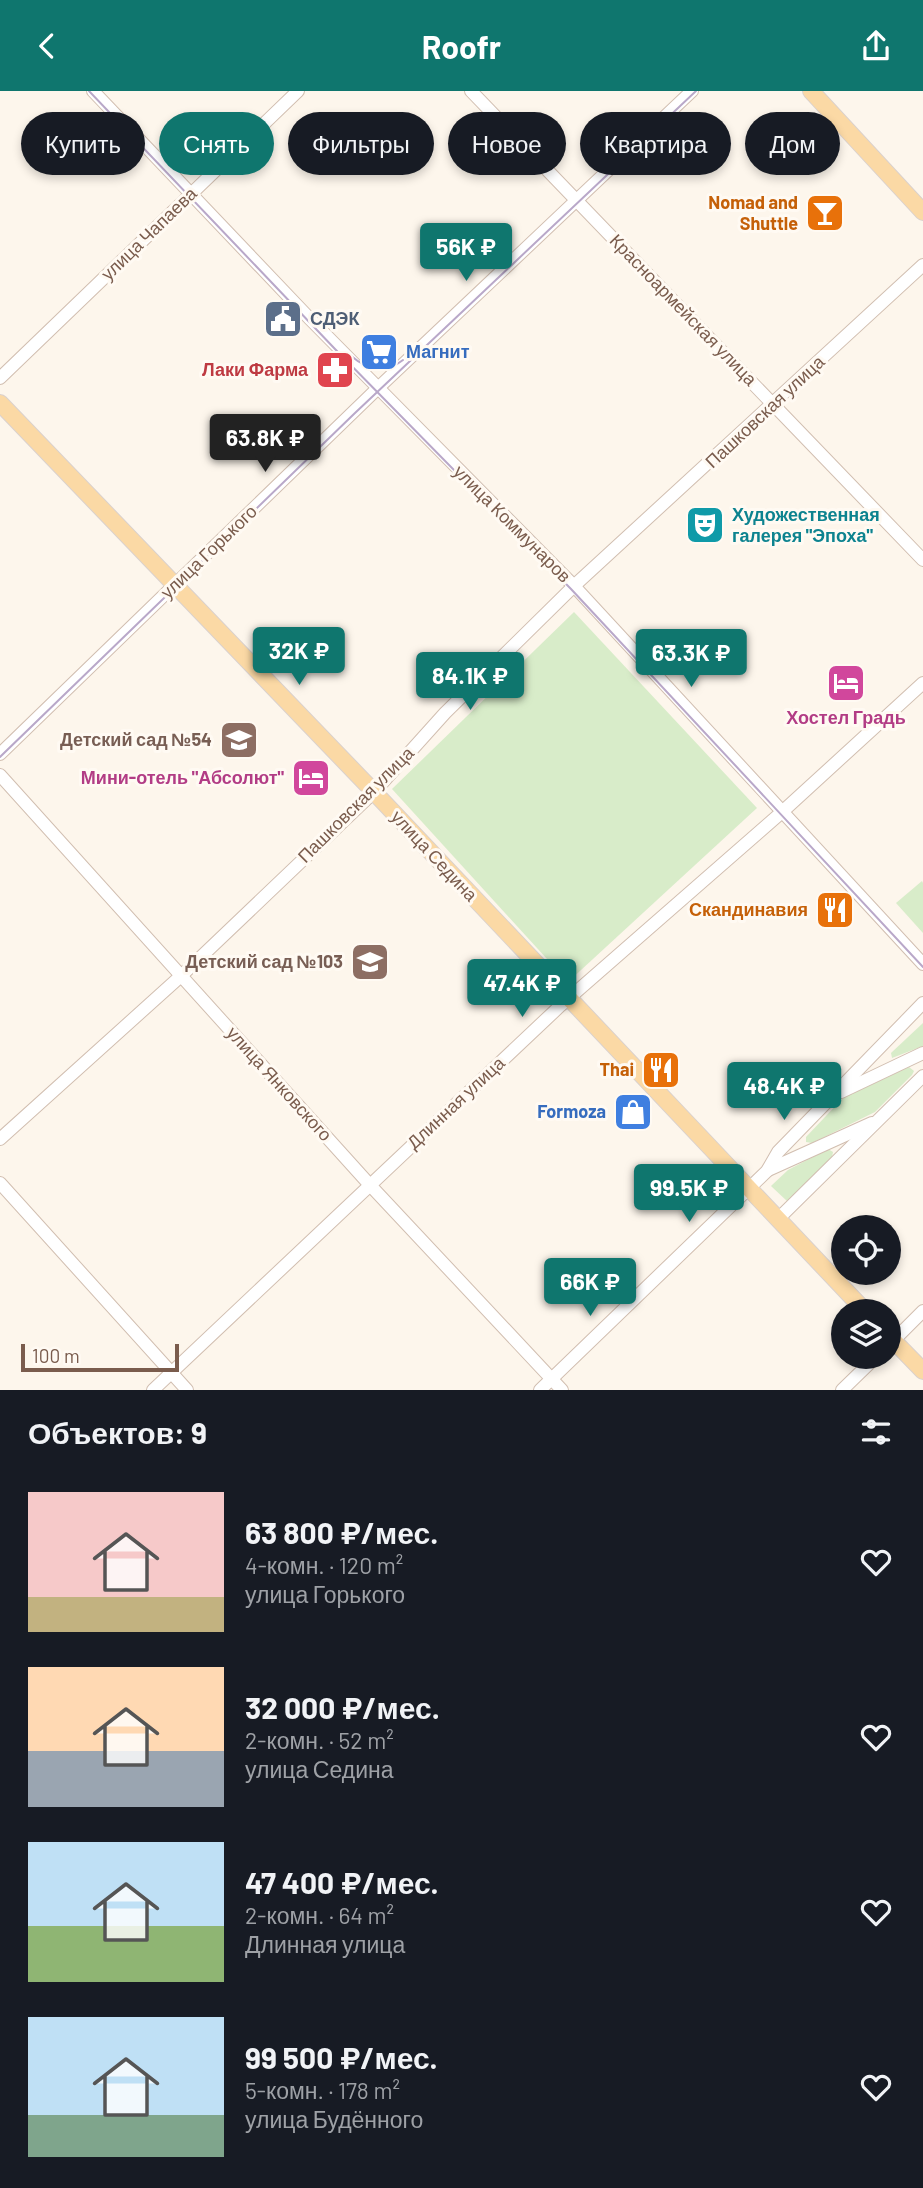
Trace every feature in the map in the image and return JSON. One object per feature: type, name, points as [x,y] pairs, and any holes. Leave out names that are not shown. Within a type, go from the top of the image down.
[{"type":"main road","points":[[811,91],[923,212]]},
{"type":"main road","points":[[825,91],[923,199]]},
{"type":"main road","name":"улица Седина","points":[[0,403],[374,792],[853,1299]]},
{"type":"main road","points":[[901,1350],[923,1371]]},
{"type":"street","name":"улица Коммунаров","points":[[93,91],[378,388],[574,586],[923,964]]},
{"type":"street","name":"улица Чапаева","points":[[0,378],[298,91]]},
{"type":"street","name":"Красноармейская улица","points":[[471,91],[923,560]]},
{"type":"street","name":"улица Горького","points":[[0,754],[378,388],[692,91]]},
{"type":"street","name":"Пашковская улица","points":[[0,1139],[182,975],[374,792],[445,713],[574,586],[923,265]]},
{"type":"street","name":"Длинная улица","points":[[153,1390],[568,999],[782,812],[923,683]]},
{"type":"street","name":"улица Янковского","points":[[0,775],[369,1184],[562,1390]]},
{"type":"street","points":[[768,1171],[778,1152],[923,1003]]},
{"type":"street","points":[[881,1045],[884,1059],[895,1066]]},
{"type":"street","points":[[832,1096],[923,1053]]},
{"type":"street","points":[[777,1220],[923,1076]]},
{"type":"street","points":[[540,1390],[768,1171],[881,1119]]},
{"type":"street","points":[[0,1184],[187,1390]]},
{"type":"street","points":[[901,1330],[923,1311]]},
{"type":"street","points":[[842,1390],[864,1369]]},
{"type":"green space","points":[[574,612],[757,808],[568,982],[392,789]]},
{"type":"green space","points":[[922,881],[923,883],[923,933],[896,903]]},
{"type":"green space","points":[[923,1023],[923,1046],[892,1058],[891,1053]]},
{"type":"green space","points":[[909,1067],[914,1071],[912,1075],[875,1112],[812,1143],[806,1142],[806,1137],[843,1098]]},
{"type":"green space","points":[[828,1149],[833,1152],[832,1157],[788,1202],[771,1186],[788,1170]]},
{"type":"tram line","points":[[89,91],[335,349],[571,589],[923,967]]},
{"type":"tram line","points":[[0,757],[355,413],[696,91]]},
{"type":"tram line","points":[[350,355],[369,367],[383,369],[403,360]]},
{"type":"place","name":"Nomad and Shuttle","points":[[825,213]]},
{"type":"place","name":"СДЭК","points":[[283,319]]},
{"type":"place","name":"Магнит","points":[[379,352]]},
{"type":"place","name":"Лаки Фарма","points":[[335,370]]},
{"type":"place","name":"Художественная галерея \"Эпоха\"","points":[[705,525]]},
{"type":"place","name":"Хостел Градь","points":[[846,683]]},
{"type":"place","name":"Детский сад №54","points":[[239,740]]},
{"type":"place","name":"Мини-отель \"Абсолют\"","points":[[311,778]]},
{"type":"place","name":"Скандинавия","points":[[835,910]]},
{"type":"place","name":"Детский сад №103","points":[[370,962]]},
{"type":"place","name":"Thai","points":[[661,1070]]},
{"type":"place","name":"Formoza","points":[[633,1112]]}]
